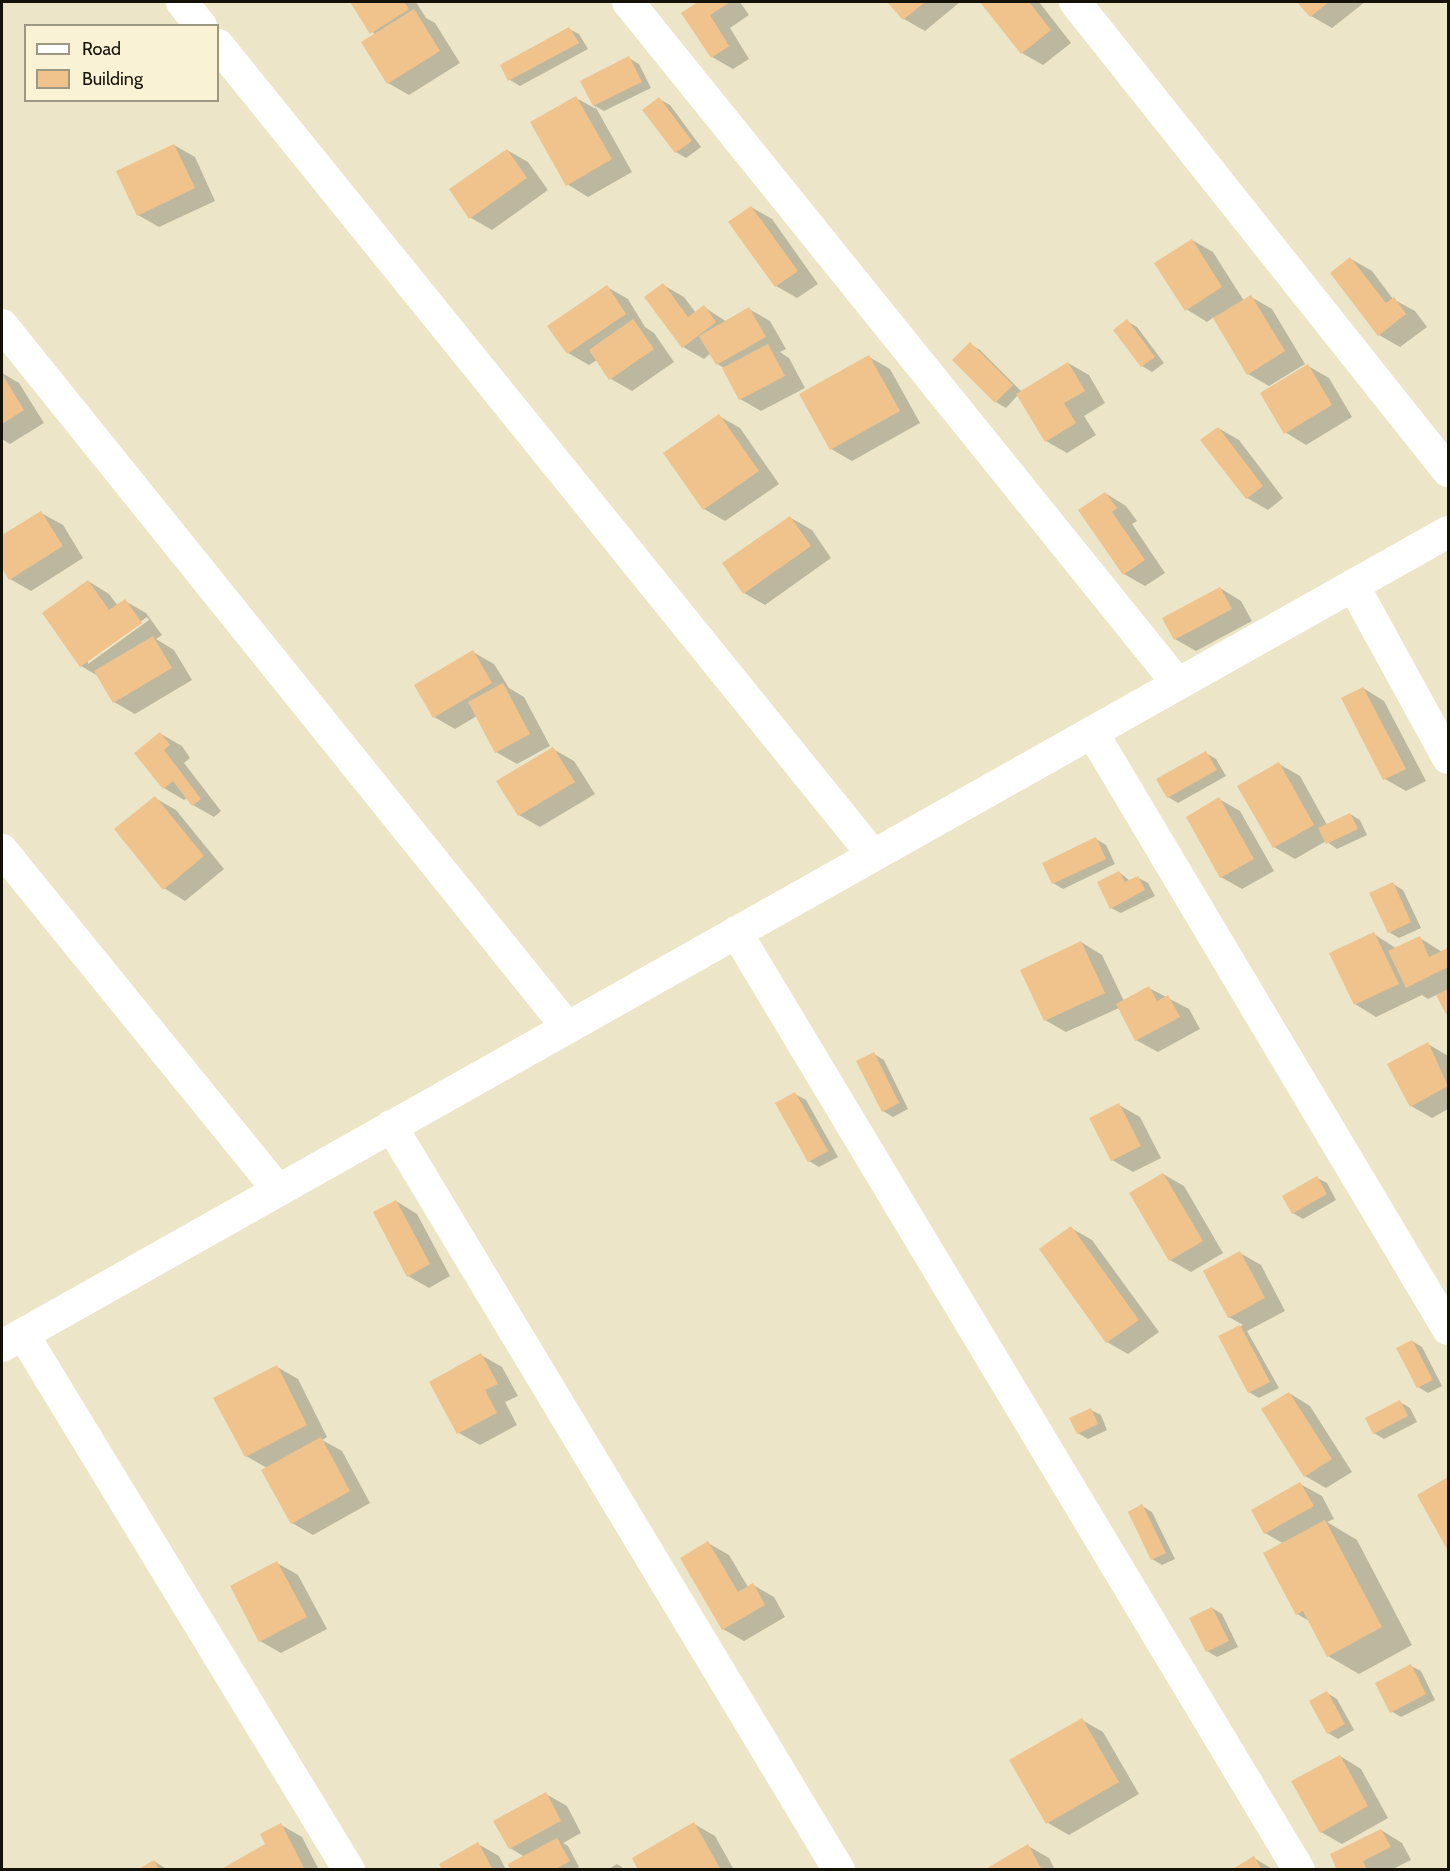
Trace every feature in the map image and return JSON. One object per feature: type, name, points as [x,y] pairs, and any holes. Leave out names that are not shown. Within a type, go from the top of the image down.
[{"type":"street","points":[[182,2],[199,24]]},
{"type":"street","points":[[628,2],[1178,684]]},
{"type":"street","points":[[1075,2],[1449,471]]},
{"type":"street","points":[[219,46],[873,855]]},
{"type":"street","points":[[2,325],[567,1027]]},
{"type":"street","points":[[349,1869],[12,1340],[1449,532]]},
{"type":"street","points":[[1353,585],[1449,758]]},
{"type":"street","points":[[1092,732],[1449,1329]]},
{"type":"street","points":[[2,850],[278,1190]]},
{"type":"street","points":[[736,932],[1299,1869]]},
{"type":"street","points":[[391,1126],[839,1869]]},
{"type":"building","points":[[350,2],[404,2],[409,9],[370,34]]},
{"type":"building","points":[[698,2],[729,3],[710,15],[729,46],[711,58],[681,13]]},
{"type":"building","points":[[887,2],[925,2],[903,20]]},
{"type":"building","points":[[980,2],[1029,2],[1051,30],[1021,54]]},
{"type":"building","points":[[1297,2],[1329,2],[1310,17]]},
{"type":"building","points":[[414,9],[440,51],[387,84],[361,42]]},
{"type":"building","points":[[569,27],[579,43],[508,81],[500,65]]},
{"type":"building","points":[[629,56],[642,82],[593,106],[580,81]]},
{"type":"building","points":[[576,96],[612,159],[566,186],[530,122]]},
{"type":"building","points":[[659,97],[692,141],[675,153],[642,110]]},
{"type":"building","points":[[174,144],[195,188],[137,216],[116,171]]},
{"type":"building","points":[[507,149],[527,178],[469,219],[449,189]]},
{"type":"building","points":[[751,206],[798,271],[775,287],[728,222]]},
{"type":"building","points":[[1192,239],[1222,287],[1185,311],[1154,263]]},
{"type":"building","points":[[1350,257],[1386,303],[1394,297],[1406,314],[1378,336],[1330,273]]},
{"type":"building","points":[[663,283],[688,317],[704,305],[716,322],[682,348],[644,297]]},
{"type":"building","points":[[607,285],[626,314],[567,354],[547,326]]},
{"type":"building","points":[[1251,295],[1285,351],[1247,375],[1213,318]]},
{"type":"building","points":[[749,307],[766,337],[716,365],[699,336]]},
{"type":"building","points":[[633,319],[654,349],[609,380],[589,350]]},
{"type":"building","points":[[1127,319],[1155,357],[1141,367],[1113,330]]},
{"type":"building","points":[[970,342],[1013,385],[995,403],[952,360]]},
{"type":"building","points":[[768,344],[785,376],[739,400],[722,368]]},
{"type":"building","points":[[869,355],[900,411],[830,450],[799,394]]},
{"type":"building","points":[[1068,362],[1085,391],[1064,403],[1076,423],[1045,442],[1016,394]]},
{"type":"building","points":[[1308,364],[1332,405],[1284,434],[1260,393]]},
{"type":"building","points":[[2,374],[24,410],[2,424]]},
{"type":"building","points":[[719,414],[759,471],[703,510],[663,453]]},
{"type":"building","points":[[1218,427],[1263,486],[1246,499],[1200,440]]},
{"type":"building","points":[[1105,492],[1117,508],[1112,512],[1145,560],[1123,575],[1078,510]]},
{"type":"building","points":[[41,511],[63,546],[9,580],[2,568],[2,535]]},
{"type":"building","points":[[790,516],[811,546],[743,594],[722,563]]},
{"type":"building","points":[[88,580],[109,610],[125,599],[142,623],[80,667],[42,613]]},
{"type":"building","points":[[1220,587],[1232,609],[1174,640],[1162,618]]},
{"type":"building","points":[[153,636],[172,668],[113,703],[94,671]]},
{"type":"building","points":[[473,650],[492,683],[433,718],[414,685]]},
{"type":"building","points":[[503,683],[530,734],[495,753],[468,702]]},
{"type":"building","points":[[1363,687],[1406,769],[1383,780],[1341,698]]},
{"type":"building","points":[[160,732],[170,745],[164,750],[201,799],[192,806],[173,781],[163,789],[134,753]]},
{"type":"building","points":[[553,747],[575,782],[518,816],[496,781]]},
{"type":"building","points":[[1206,751],[1217,770],[1167,798],[1156,779]]},
{"type":"building","points":[[1279,762],[1314,825],[1273,848],[1237,786]]},
{"type":"building","points":[[155,796],[204,856],[163,890],[114,829]]},
{"type":"building","points":[[1219,797],[1254,859],[1220,878],[1186,817]]},
{"type":"building","points":[[1350,813],[1358,829],[1326,844],[1318,828]]},
{"type":"building","points":[[1096,837],[1106,859],[1052,884],[1042,863]]},
{"type":"building","points":[[1119,871],[1125,882],[1138,876],[1145,890],[1110,909],[1097,882]]},
{"type":"building","points":[[1393,882],[1411,922],[1388,933],[1369,893]]},
{"type":"building","points":[[1374,932],[1399,984],[1354,1005],[1329,953]]},
{"type":"building","points":[[1420,936],[1429,957],[1448,948],[1448,967],[1406,988],[1388,951]]},
{"type":"building","points":[[1081,941],[1105,993],[1044,1021],[1020,970]]},
{"type":"building","points":[[1149,986],[1157,1001],[1168,995],[1180,1017],[1135,1041],[1116,1004]]},
{"type":"building","points":[[1448,989],[1448,1013],[1446,1014],[1436,995]]},
{"type":"building","points":[[1428,1042],[1448,1086],[1410,1107],[1387,1064]]},
{"type":"building","points":[[874,1052],[899,1103],[882,1112],[856,1061]]},
{"type":"building","points":[[795,1092],[828,1151],[808,1162],[775,1103]]},
{"type":"building","points":[[1119,1103],[1141,1146],[1111,1161],[1089,1118]]},
{"type":"building","points":[[1163,1173],[1203,1241],[1169,1261],[1129,1193]]},
{"type":"building","points":[[1317,1176],[1327,1194],[1292,1214],[1282,1196]]},
{"type":"building","points":[[396,1200],[430,1264],[407,1277],[373,1212]]},
{"type":"building","points":[[1071,1226],[1139,1320],[1106,1343],[1039,1249]]},
{"type":"building","points":[[1240,1251],[1265,1298],[1228,1318],[1203,1271]]},
{"type":"building","points":[[1240,1325],[1270,1382],[1248,1393],[1218,1336]]},
{"type":"building","points":[[1412,1340],[1433,1380],[1417,1388],[1396,1348]]},
{"type":"building","points":[[481,1353],[498,1384],[485,1390],[497,1413],[457,1434],[429,1382]]},
{"type":"building","points":[[277,1365],[307,1425],[245,1457],[213,1398]]},
{"type":"building","points":[[1289,1392],[1332,1459],[1304,1477],[1261,1409]]},
{"type":"building","points":[[1400,1400],[1408,1416],[1373,1434],[1365,1418]]},
{"type":"building","points":[[1091,1408],[1098,1424],[1077,1434],[1069,1418]]},
{"type":"building","points":[[321,1437],[350,1491],[291,1524],[261,1470]]},
{"type":"building","points":[[1448,1477],[1448,1551],[1417,1495]]},
{"type":"building","points":[[1300,1482],[1314,1506],[1264,1534],[1251,1510]]},
{"type":"building","points":[[1142,1504],[1166,1553],[1151,1560],[1128,1512]]},
{"type":"building","points":[[1325,1520],[1382,1627],[1327,1657],[1303,1611],[1296,1615],[1263,1553]]},
{"type":"building","points":[[708,1541],[738,1592],[753,1583],[765,1605],[722,1630],[680,1558]]},
{"type":"building","points":[[277,1561],[307,1617],[259,1642],[230,1586]]},
{"type":"building","points":[[1212,1607],[1229,1641],[1206,1652],[1189,1618]]},
{"type":"building","points":[[1411,1664],[1426,1694],[1390,1713],[1375,1683]]},
{"type":"building","points":[[1327,1691],[1345,1724],[1327,1734],[1309,1701]]},
{"type":"building","points":[[1082,1718],[1119,1782],[1046,1824],[1009,1760]]},
{"type":"building","points":[[1340,1755],[1368,1806],[1320,1833],[1291,1781]]},
{"type":"building","points":[[546,1792],[561,1821],[509,1849],[493,1821]]},
{"type":"building","points":[[694,1822],[721,1870],[638,1870],[632,1858]]},
{"type":"building","points":[[281,1823],[305,1870],[220,1870],[265,1844],[260,1834]]},
{"type":"building","points":[[1381,1829],[1391,1847],[1363,1861],[1367,1870],[1337,1870],[1330,1854]]},
{"type":"building","points":[[557,1838],[570,1861],[554,1870],[510,1870],[508,1864]]},
{"type":"building","points":[[478,1842],[493,1870],[442,1870],[439,1864]]},
{"type":"building","points":[[1028,1844],[1042,1870],[984,1870]]},
{"type":"building","points":[[1254,1856],[1262,1870],[1231,1870]]},
{"type":"building","points":[[154,1860],[159,1870],[137,1870]]}]
